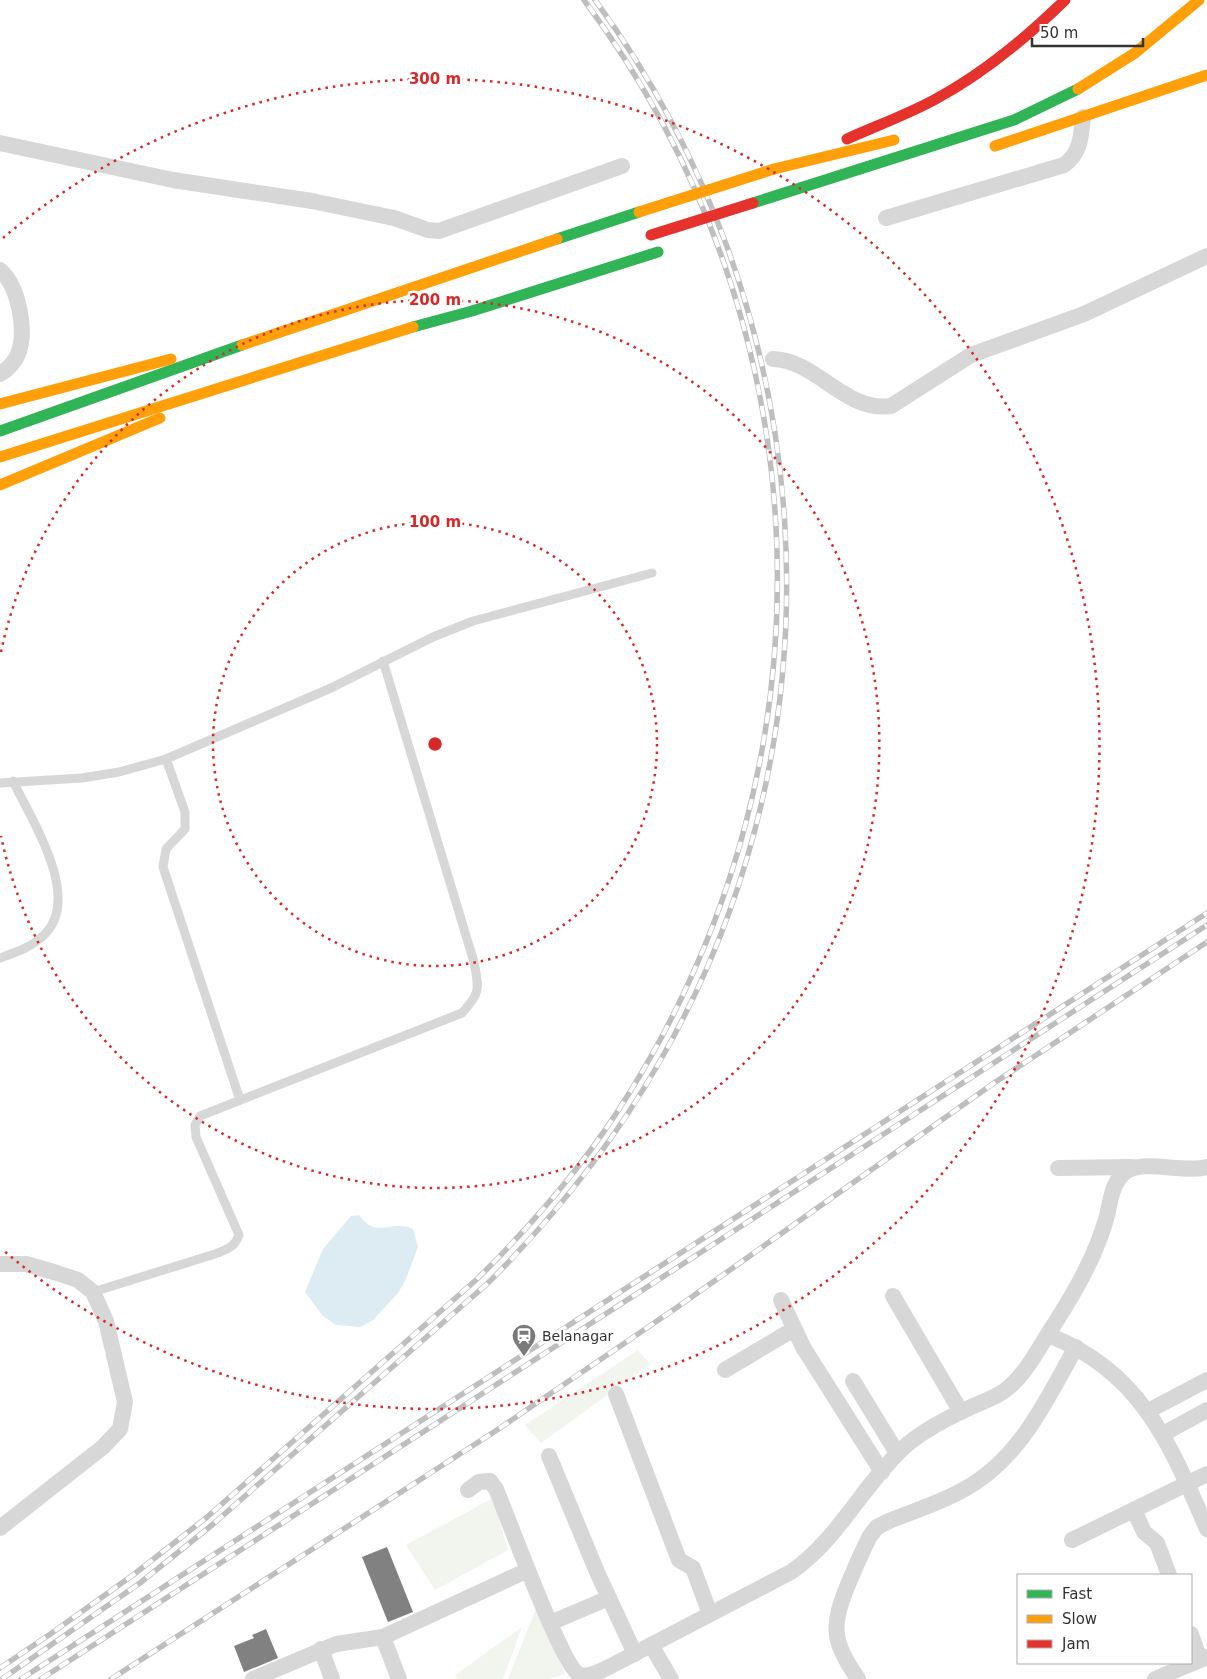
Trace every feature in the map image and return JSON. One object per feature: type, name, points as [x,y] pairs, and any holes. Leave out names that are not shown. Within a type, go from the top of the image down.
[{"type":"main road","points":[[774,169],[879,125],[947,93],[992,63],[1032,31],[1065,0]]},
{"type":"main road","points":[[646,237],[1014,120],[1039,110],[1119,63],[1157,37],[1199,0]]},
{"type":"main road","points":[[985,149],[1207,75]]},
{"type":"main road","points":[[0,431],[298,325],[639,212],[774,169],[906,137]]},
{"type":"main road","points":[[382,334],[472,311],[663,250]]},
{"type":"main road","points":[[0,457],[382,334],[475,298]]},
{"type":"main road","points":[[0,404],[298,325]]},
{"type":"main road","points":[[0,485],[309,358]]},
{"type":"street","points":[[886,218],[1064,165],[1072,159],[1077,151],[1083,117]]},
{"type":"street","points":[[0,143],[173,180],[312,201],[394,218],[428,230],[439,231],[622,166]]},
{"type":"street","points":[[774,359],[782,359],[798,366],[866,404],[878,408],[891,406],[971,355],[1084,314],[1207,256]]},
{"type":"street","points":[[0,270],[10,281],[21,317],[23,338],[18,356],[0,374]]},
{"type":"street","points":[[1058,1168],[1144,1166],[1181,1170],[1207,1167]]},
{"type":"street","points":[[858,1679],[842,1652],[835,1625],[838,1610],[870,1536],[877,1527],[889,1521],[964,1489],[1007,1456],[1028,1432],[1084,1276],[1101,1239],[1114,1186],[1121,1175],[1132,1167]]},
{"type":"street","points":[[0,1264],[26,1264],[57,1273],[78,1280],[93,1292],[106,1321],[125,1402],[120,1429],[103,1448],[0,1528]]},
{"type":"street","points":[[893,1296],[961,1412]]},
{"type":"street","points":[[780,1300],[817,1370],[882,1472]]},
{"type":"street","points":[[725,1370],[794,1329]]},
{"type":"street","points":[[1060,1340],[1098,1361],[1148,1411],[1163,1434],[1207,1529]]},
{"type":"street","points":[[468,1490],[479,1482],[490,1481],[496,1489],[550,1623],[571,1668],[579,1675],[590,1676],[791,1572],[812,1558],[897,1453],[938,1424],[1004,1391],[1060,1340]]},
{"type":"street","points":[[1148,1411],[1207,1380]]},
{"type":"street","points":[[853,1381],[897,1453]]},
{"type":"street","points":[[616,1394],[676,1553],[684,1564],[694,1568],[710,1614]]},
{"type":"street","points":[[1163,1434],[1207,1410]]},
{"type":"street","points":[[549,1456],[609,1598],[635,1654]]},
{"type":"street","points":[[1072,1540],[1188,1485],[1207,1474]]},
{"type":"street","points":[[1134,1510],[1144,1532],[1157,1543],[1169,1574]]},
{"type":"street","points":[[253,1679],[321,1649],[348,1641],[383,1637],[528,1570]]},
{"type":"street","points":[[550,1623],[609,1598]]},
{"type":"street","points":[[1192,1636],[1204,1658],[1192,1663]]},
{"type":"street","points":[[383,1637],[399,1679]]},
{"type":"street","points":[[651,1645],[672,1679]]},
{"type":"street","points":[[321,1649],[332,1679]]},
{"type":"street","points":[[1155,1679],[1190,1664]]},
{"type":"lane","points":[[0,782],[82,778],[119,772],[166,759],[331,688],[384,661],[473,621],[652,573]]},
{"type":"lane","points":[[93,1292],[215,1254],[228,1249],[237,1242],[239,1235],[196,1137],[195,1125],[200,1116],[462,1013],[473,1001],[479,987],[474,962],[384,661]]},
{"type":"lane","points":[[166,759],[185,812],[185,829],[166,849],[163,867],[240,1100]]},
{"type":"lane","points":[[0,958],[26,949],[47,932],[58,913],[58,886],[49,858],[13,781]]},
{"type":"shaded area","points":[[359,1215],[366,1222],[378,1228],[397,1226],[413,1229],[418,1247],[406,1279],[398,1293],[373,1320],[361,1327],[336,1325],[323,1316],[305,1292],[323,1249],[351,1216]]},
{"type":"shaded area","points":[[638,1350],[650,1364],[541,1443],[525,1425]]},
{"type":"shaded area","points":[[493,1498],[508,1550],[435,1590],[406,1545]]},
{"type":"shaded area","points":[[536,1608],[565,1674],[549,1679],[508,1679]]},
{"type":"shaded area","points":[[522,1627],[503,1679],[457,1679],[455,1675]]},
{"type":"building","points":[[387,1547],[413,1612],[388,1622],[362,1557]]},
{"type":"building","points":[[266,1629],[278,1658],[244,1672],[234,1646],[254,1638],[252,1635]]},
{"type":"railway","points":[[0,1668],[133,1575],[206,1518],[476,1280],[497,1259],[558,1192],[612,1120],[628,1095],[697,963],[745,825],[772,683],[777,540],[760,398],[723,259],[664,126],[584,0]]},
{"type":"railway","points":[[2,1679],[140,1583],[212,1525],[487,1284],[512,1259],[581,1178],[642,1092],[660,1061],[722,932],[763,798],[784,660],[785,521],[766,383],[728,249],[671,121],[595,0]]},
{"type":"railway","points":[[21,1679],[1207,913]]},
{"type":"railway","points":[[41,1679],[1207,925]]},
{"type":"railway","points":[[111,1679],[494,1432],[679,1306],[994,1083],[1207,942]]},
{"type":"traffic: fast","points":[[753,203],[1014,120],[1078,89]]},
{"type":"traffic: fast","points":[[557,239],[639,212]]},
{"type":"traffic: fast","points":[[413,327],[472,311],[658,252]]},
{"type":"traffic: fast","points":[[0,431],[242,345]]},
{"type":"traffic: slow","points":[[1078,89],[1135,53],[1199,0]]},
{"type":"traffic: slow","points":[[995,146],[1207,75]]},
{"type":"traffic: slow","points":[[774,169],[894,140]]},
{"type":"traffic: slow","points":[[639,212],[774,169]]},
{"type":"traffic: slow","points":[[242,345],[557,239]]},
{"type":"traffic: slow","points":[[0,457],[413,327]]},
{"type":"traffic: slow","points":[[0,404],[171,359]]},
{"type":"traffic: slow","points":[[0,485],[160,418]]},
{"type":"traffic: jam","points":[[847,139],[902,116],[970,79],[1035,28],[1065,0]]},
{"type":"traffic: jam","points":[[651,235],[753,203]]},
{"type":"place","name":"Belanagar","points":[[524,1357]]}]
